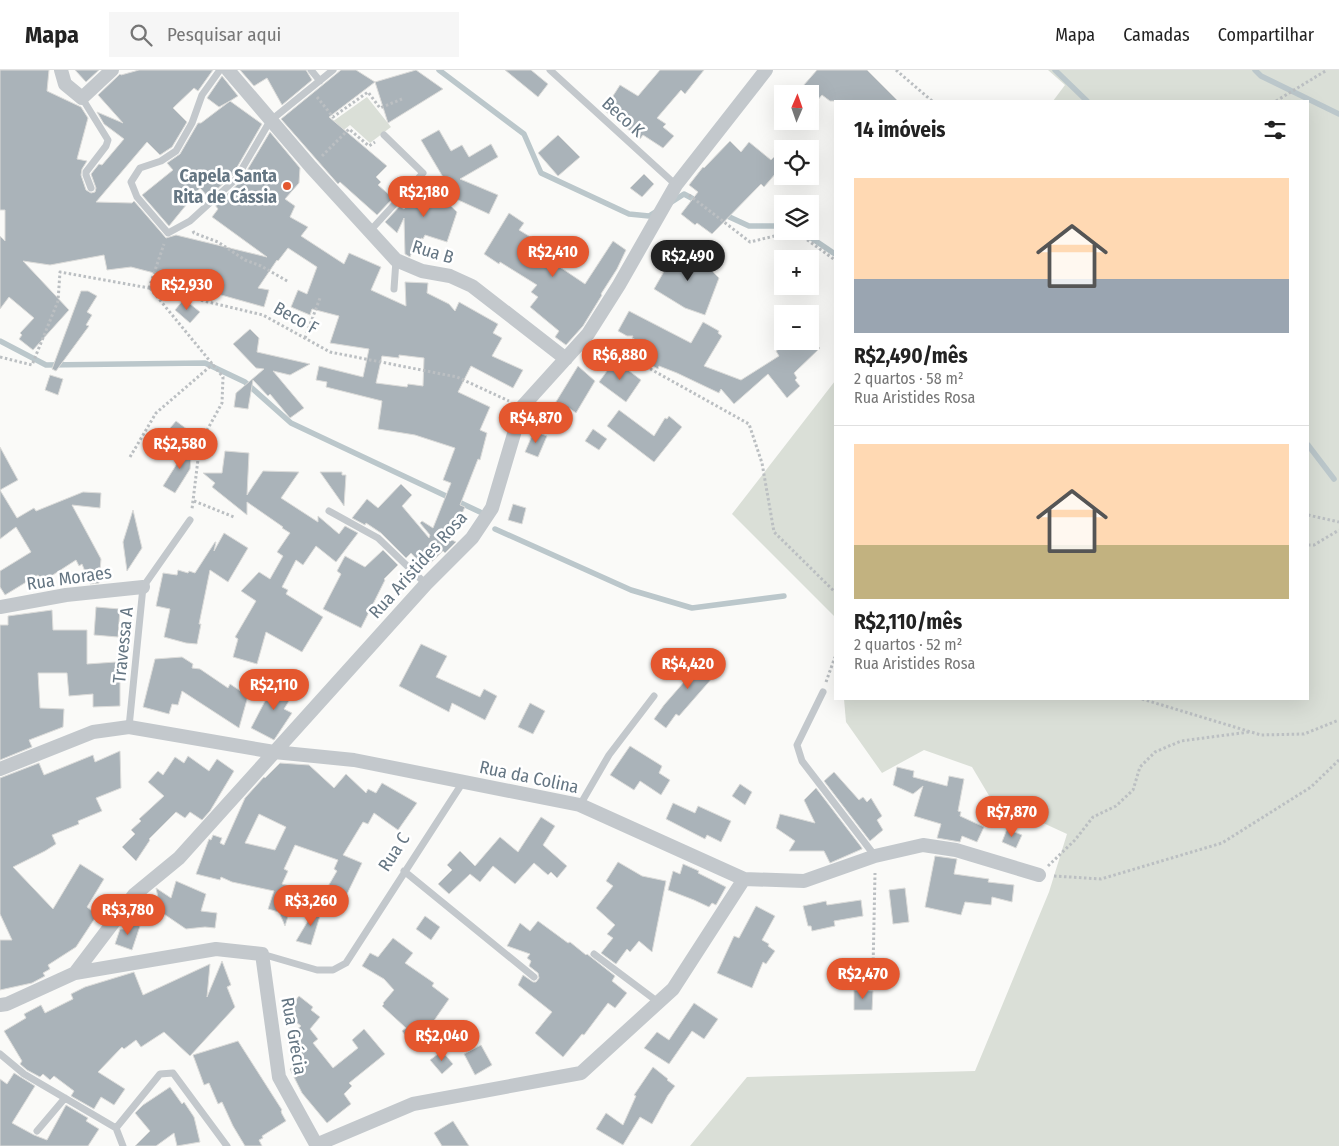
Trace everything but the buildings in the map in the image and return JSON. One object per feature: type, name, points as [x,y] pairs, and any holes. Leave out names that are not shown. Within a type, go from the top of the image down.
[{"type":"street","points":[[61,70],[66,84],[82,98],[112,70]]},
{"type":"street","name":"Rua B","points":[[228,70],[270,121],[396,260],[422,271],[450,276],[472,286],[566,359]]},
{"type":"street","name":"Rua Aristides Rosa","points":[[0,1005],[7,1004],[75,973],[134,895],[179,858],[426,584],[472,538],[492,508],[522,407],[588,334],[619,285],[676,185],[766,70]]},
{"type":"street","name":"Rua Moraes","points":[[0,608],[66,595],[144,587]]},
{"type":"street","name":"Rua da Colina","points":[[0,769],[93,732],[129,727],[274,752],[354,760],[580,805],[744,879],[804,881],[875,856],[923,845],[956,850],[1038,875]]},
{"type":"street","points":[[316,1146],[413,1104],[579,1074],[673,989],[744,879]]},
{"type":"street","name":"Rua C","points":[[75,973],[216,949],[262,954]]},
{"type":"street","name":"Rua Grécia","points":[[262,954],[279,1077],[316,1146]]},
{"type":"lane","points":[[220,70],[202,95],[192,123],[176,151],[161,161],[140,168],[131,182],[137,197],[168,234],[190,221],[236,178],[270,121],[333,70]]},
{"type":"lane","points":[[311,70],[320,81]]},
{"type":"lane","name":"Beco K","points":[[550,70],[676,185]]},
{"type":"lane","points":[[82,98],[108,140],[106,146],[86,172],[91,188]]},
{"type":"lane","points":[[369,232],[423,172],[384,135]]},
{"type":"lane","points":[[394,290],[396,260]]},
{"type":"lane","points":[[330,511],[378,538],[426,584]]},
{"type":"lane","name":"Travessa A","points":[[129,727],[144,587],[190,520]]},
{"type":"lane","points":[[823,692],[797,745],[802,760],[875,856]]},
{"type":"lane","points":[[580,805],[609,755],[654,696]]},
{"type":"lane","name":"Rua C","points":[[262,954],[317,970],[333,970],[346,963],[463,782]]},
{"type":"lane","points":[[404,871],[534,976]]},
{"type":"lane","points":[[594,954],[658,1002]]},
{"type":"lane","points":[[0,1054],[24,1074],[116,1128],[123,1146]]},
{"type":"lane","points":[[116,1128],[160,1074],[173,1073],[227,1146]]},
{"type":"lane","points":[[37,1132],[65,1098]]},
{"type":"path","points":[[896,70],[931,100]]},
{"type":"path","points":[[1278,100],[1327,70]]},
{"type":"path","points":[[310,89],[333,117],[368,92],[380,108],[402,99]]},
{"type":"path","points":[[311,166],[349,129],[369,146],[384,135]]},
{"type":"path","points":[[676,185],[750,242],[774,236]]},
{"type":"path","points":[[190,221],[194,234],[218,242],[245,260],[261,266],[289,282]]},
{"type":"path","points":[[168,234],[149,288],[223,377],[222,404],[200,443],[194,501],[190,520]]},
{"type":"path","points":[[807,240],[834,259]]},
{"type":"path","name":"Beco F","points":[[0,357],[32,366],[58,301],[60,272],[149,288],[263,315],[330,352],[456,377],[522,407]]},
{"type":"path","points":[[305,338],[320,298]]},
{"type":"path","points":[[588,334],[749,424],[762,463],[774,532],[834,591]]},
{"type":"path","points":[[130,457],[156,413],[213,364]]},
{"type":"path","points":[[194,501],[234,517]]},
{"type":"path","points":[[1309,515],[1339,522]]},
{"type":"path","points":[[1309,545],[1314,545],[1339,530]]},
{"type":"path","points":[[823,692],[834,660]]},
{"type":"path","points":[[1145,700],[1260,735],[1304,734],[1339,720]]},
{"type":"path","points":[[1038,875],[1074,840],[1093,817],[1116,806],[1133,790],[1140,767],[1155,752],[1181,741],[1249,732]]},
{"type":"path","points":[[1038,875],[1102,879],[1222,843],[1311,787],[1339,760]]},
{"type":"path","points":[[873,970],[875,856]]},
{"type":"shaded area","points":[[1048,70],[1339,70],[1339,1146],[690,1146],[747,1077],[975,1071],[1049,892],[1067,834],[991,799],[972,767],[924,750],[882,773],[846,722],[844,700],[1309,700],[1309,100],[1054,100],[1065,85]]},
{"type":"shaded area","points":[[367,97],[391,127],[370,143],[350,125],[340,133],[332,122]]},
{"type":"shaded area","points":[[834,382],[834,616],[732,514]]},
{"type":"waterway","points":[[439,70],[524,134],[541,173],[629,214],[649,216],[657,211]]},
{"type":"waterway","points":[[1055,70],[1086,100]]},
{"type":"waterway","points":[[1255,70],[1261,76],[1339,114]]},
{"type":"waterway","points":[[670,203],[684,194],[699,202]]},
{"type":"waterway","points":[[723,214],[749,226],[774,226]]},
{"type":"waterway","points":[[814,240],[834,253]]},
{"type":"waterway","points":[[0,341],[46,365],[205,363],[245,382],[291,423],[480,512]]},
{"type":"waterway","points":[[1309,446],[1334,479]]},
{"type":"waterway","points":[[495,529],[631,590],[692,608],[784,596]]},
{"type":"place","name":"Capela Santa Rita de Cássia","points":[[287,186]]}]
